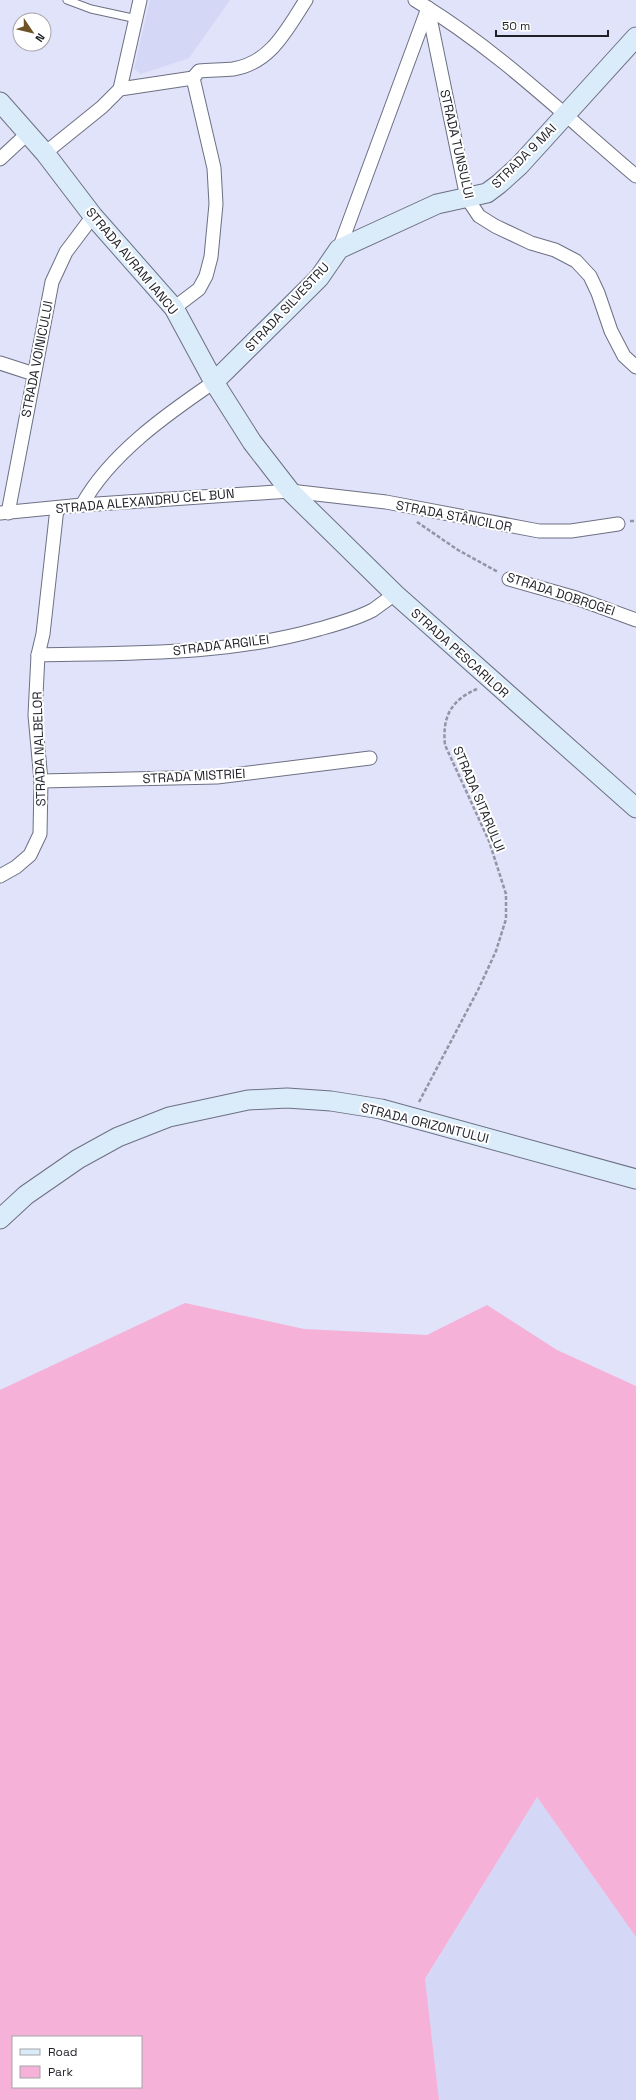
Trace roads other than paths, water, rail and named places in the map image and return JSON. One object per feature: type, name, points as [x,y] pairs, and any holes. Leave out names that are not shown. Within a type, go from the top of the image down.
[{"type":"street","points":[[45,153],[102,107],[120,89],[137,19],[140,0]]},
{"type":"street","points":[[120,89],[193,78],[199,71],[233,69],[261,58],[270,51],[282,37],[306,0]]},
{"type":"street","points":[[415,0],[472,37],[526,79],[636,176]]},
{"type":"street","name":"STRADA TUNSULUI","points":[[428,8],[467,198],[480,216],[495,226],[576,261],[590,276],[598,293],[611,331],[624,356],[636,367]]},
{"type":"street","name":"STRADA SILVESTRU","points":[[82,505],[90,489],[139,439],[181,404],[214,382],[319,278],[339,249],[428,8]]},
{"type":"street","name":"STRADA 9 MAI","points":[[339,249],[437,204],[487,192],[499,184],[566,114],[636,37]]},
{"type":"street","points":[[174,308],[199,289],[206,276],[211,257],[216,204],[214,168],[193,78]]},
{"type":"street","name":"STRADA AVRAM IANCU","points":[[0,102],[45,153],[93,216],[174,308],[214,382],[252,442],[290,491]]},
{"type":"street","points":[[0,159],[28,133]]},
{"type":"street","name":"STRADA VOINICULUI","points":[[4,513],[52,282],[66,252],[93,216]]},
{"type":"street","points":[[0,363],[34,374]]},
{"type":"street","name":"STRADA ALEXANDRU CEL BUN","points":[[4,513],[82,505],[290,491]]},
{"type":"street","name":"STRADA STÂNCILOR","points":[[290,491],[386,502],[539,531],[571,531],[618,524]]},
{"type":"street","name":"STRADA PESCARILOR","points":[[290,491],[395,594],[492,682],[636,808]]},
{"type":"street","name":"STRADA NALBELOR","points":[[0,876],[16,867],[30,855],[40,834],[41,781],[35,715],[38,655],[43,634],[57,508]]},
{"type":"street","name":"STRADA DOBROGEI","points":[[509,579],[576,598],[636,620]]},
{"type":"street","name":"STRADA ARGILEI","points":[[38,655],[153,653],[209,649],[293,636],[350,620],[373,610],[395,594]]},
{"type":"street","name":"STRADA MISTRIEI","points":[[41,781],[217,777],[370,758]]},
{"type":"street","name":"STRADA ORIZONTULUI","points":[[0,1218],[26,1195],[78,1159],[118,1137],[169,1118],[248,1100],[288,1098],[331,1101],[374,1108],[636,1179]]},
{"type":"lane","points":[[68,0],[91,9],[137,19]]}]
